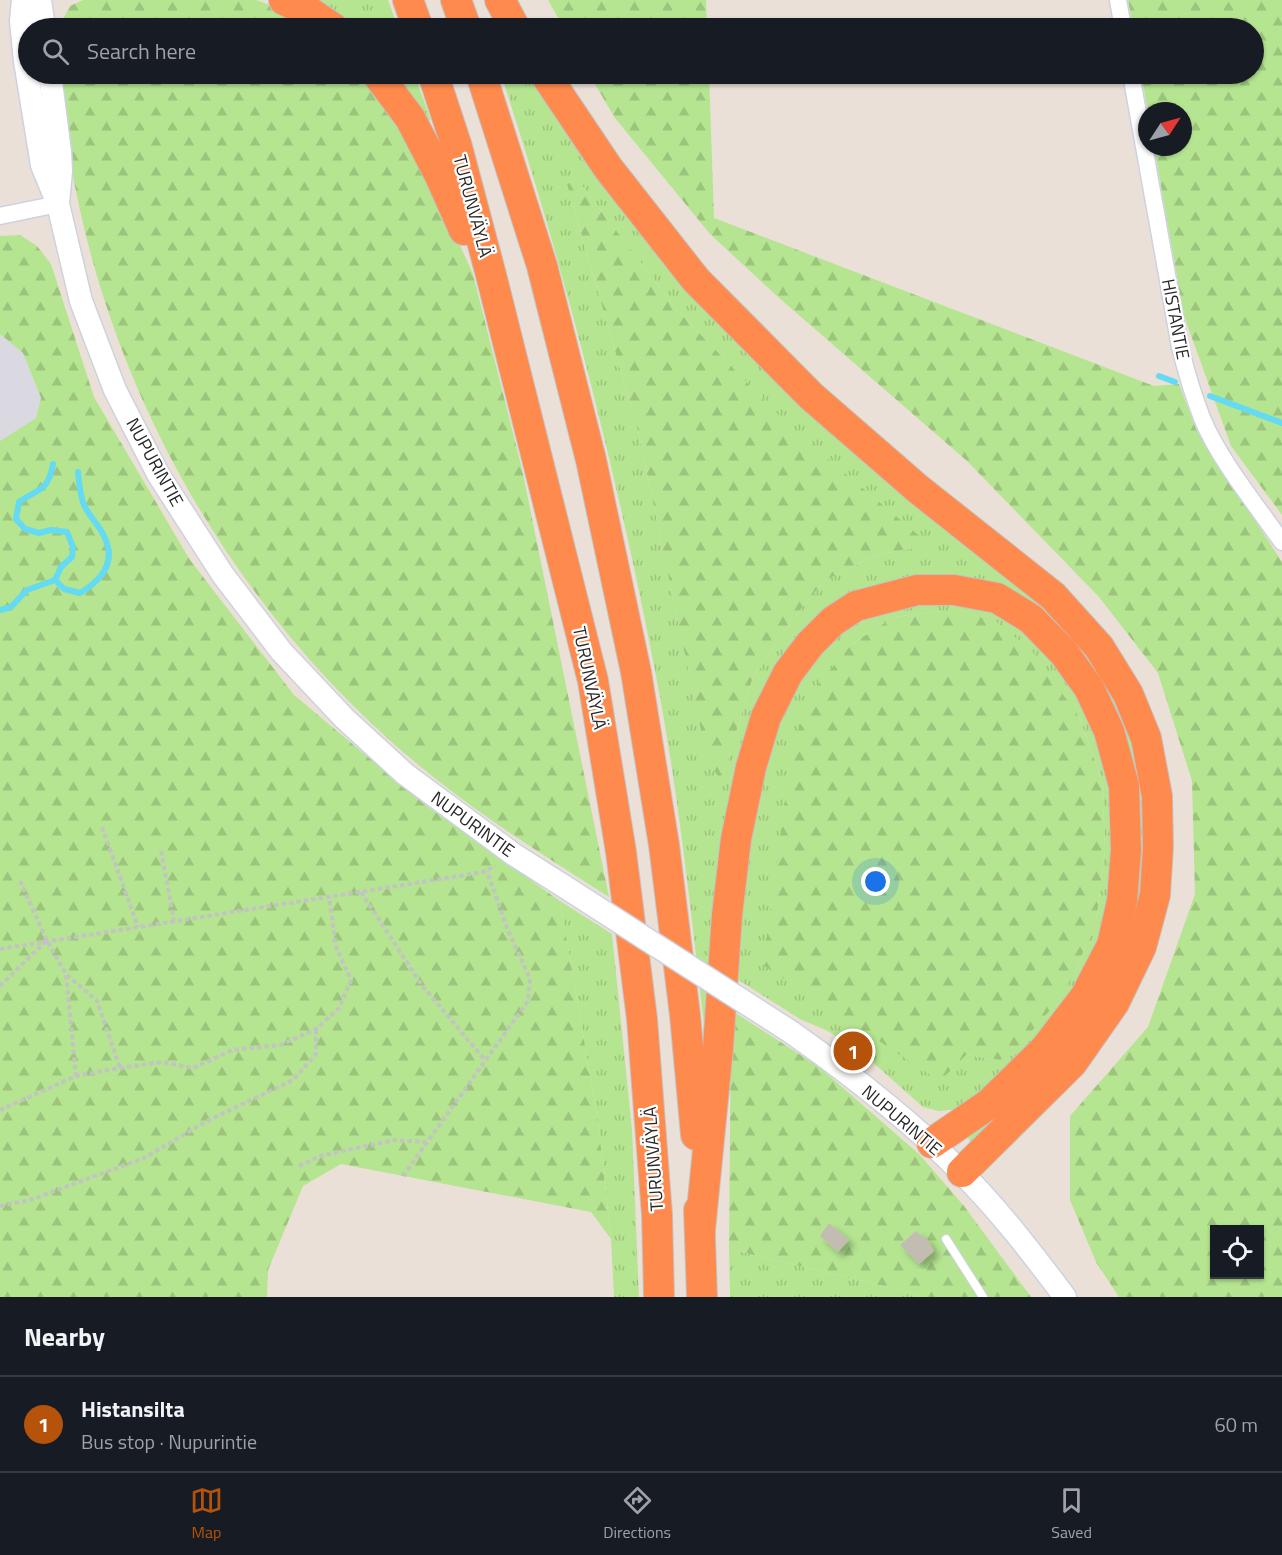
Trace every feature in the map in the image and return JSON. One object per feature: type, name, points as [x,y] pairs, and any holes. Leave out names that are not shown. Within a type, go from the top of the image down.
[{"type":"highway","points":[[284,0],[318,18]]},
{"type":"highway","points":[[408,0],[414,18]]},
{"type":"highway","points":[[456,0],[462,18]]},
{"type":"highway","points":[[500,0],[510,18]]},
{"type":"highway","points":[[384,84],[410,118],[439,174],[467,238],[491,275]]},
{"type":"highway","name":"TURUNVÄYLÄ","points":[[436,84],[457,147],[491,275],[593,681],[617,829],[643,1030],[657,1215],[659,1297]]},
{"type":"highway","points":[[484,84],[542,266],[591,460],[636,672],[664,845],[685,1015],[695,1124],[702,1297]]},
{"type":"highway","points":[[552,84],[608,168],[696,280],[811,396],[918,489],[1053,596],[1099,646],[1128,694],[1146,738],[1157,796],[1158,847],[1155,895],[1141,947],[1114,1003],[1072,1063],[962,1172]]},
{"type":"highway","points":[[700,1230],[736,839],[751,767],[766,717],[788,673],[810,644],[833,621],[856,606],[917,590],[954,590],[997,598],[1031,619],[1064,653],[1089,688],[1109,732],[1124,786],[1126,850],[1122,901],[1112,945],[1085,997],[1045,1049],[989,1104],[932,1143]]},
{"type":"main road","name":"NUPURINTIE","points":[[21,18],[23,0]]},
{"type":"main road","points":[[40,0],[43,18]]},
{"type":"main road","name":"NUPURINTIE","points":[[29,84],[42,165],[58,204],[81,302],[115,390],[158,474],[223,575],[281,651],[344,718],[405,774],[513,854],[791,1032],[825,1056],[932,1143],[962,1172],[1012,1228],[1065,1297]]},
{"type":"main road","name":"NUPURINTIE","points":[[51,84],[60,152],[58,204]]},
{"type":"street","points":[[1118,0],[1121,18]]},
{"type":"street","name":"HISTANTIE","points":[[1133,84],[1180,347],[1188,376],[1203,420],[1224,457],[1282,542]]},
{"type":"street","points":[[0,216],[58,204]]},
{"type":"lane","points":[[946,1239],[983,1297]]},
{"type":"path","points":[[102,827],[138,927]]},
{"type":"path","points":[[160,851],[174,921]]},
{"type":"path","points":[[0,949],[487,871],[513,854]]},
{"type":"path","points":[[403,1176],[528,1001],[530,979],[507,928],[487,871]]},
{"type":"path","points":[[20,881],[47,941],[66,974],[97,1001],[120,1068]]},
{"type":"path","points":[[361,892],[421,984],[486,1060]]},
{"type":"path","points":[[0,1110],[76,1076],[162,1062],[193,1068],[232,1050],[280,1045],[316,1029],[339,1008],[351,980],[336,947],[329,897]]},
{"type":"path","points":[[0,986],[47,941]]},
{"type":"path","points":[[66,974],[76,1076]]},
{"type":"path","points":[[0,1206],[30,1200],[144,1158],[209,1120],[293,1080],[316,1054],[316,1029]]},
{"type":"path","points":[[299,1166],[320,1156],[394,1140],[427,1142]]},
{"type":"shaded area","points":[[0,334],[23,353],[41,398],[36,418],[0,441]]},
{"type":"green space","points":[[83,0],[256,0],[301,18],[63,18],[70,6]]},
{"type":"green space","points":[[309,0],[388,0],[394,18],[340,18]]},
{"type":"green space","points":[[548,0],[706,0],[707,18],[558,18]]},
{"type":"green space","points":[[1128,0],[1282,0],[1282,515],[1231,446],[1184,316],[1156,156],[1192,156],[1192,102],[1146,102],[1143,84],[1264,84],[1264,18],[1131,18]]},
{"type":"green space","points":[[59,84],[370,84],[425,168],[473,274],[522,469],[609,897],[473,807],[384,735],[320,671],[262,601],[210,526],[165,447],[128,365],[98,279],[76,191]]},
{"type":"green space","points":[[400,84],[418,84],[431,120],[428,121]]},
{"type":"green space","points":[[504,84],[541,84],[666,256],[1034,589],[1100,664],[1138,748],[1150,813],[1139,928],[1082,1034],[971,1144],[968,1137],[970,1132],[1044,1063],[1138,850],[1061,631],[905,581],[779,672],[705,1033],[684,854],[656,676],[607,448],[547,222]],"holes":[[[577,179],[676,309],[788,425],[929,545],[876,555],[824,581],[790,622],[752,680],[721,780],[707,758],[638,431],[567,184]]]},
{"type":"green space","points":[[595,84],[709,84],[714,218],[1154,386],[1179,384],[1196,429],[1282,562],[1282,1297],[1119,1297],[1096,1262],[1070,1200],[1070,1116],[1148,1027],[1195,894],[1192,781],[1158,673],[1099,597],[967,461],[778,297],[710,234],[615,118]]},
{"type":"green space","points":[[577,179],[676,309],[788,425],[930,545],[876,555],[824,581],[790,622],[752,680],[721,781],[707,759],[638,431],[567,184]]},
{"type":"green space","points":[[20,235],[37,246],[51,264],[94,397],[190,560],[294,695],[424,804],[560,901],[598,1121],[611,1239],[591,1212],[341,1164],[303,1186],[268,1270],[267,1297],[0,1297],[0,441],[36,418],[41,398],[23,353],[0,334],[0,236]]},
{"type":"green space","points":[[921,598],[996,608],[1073,676],[1115,782],[1111,910],[1091,964],[1024,1058],[959,1109],[939,1111],[923,1107],[870,1060],[828,1031],[800,1019],[732,976],[744,845],[767,740],[799,673],[851,620]],"holes":[[[942,611],[1079,717],[1102,781],[1105,850],[1097,915],[1076,971],[1000,1060],[966,1055],[852,644],[894,617]]]},
{"type":"green space","points":[[942,611],[993,619],[1031,650],[1079,717],[1102,781],[1105,850],[1097,915],[1076,971],[1050,1010],[1018,1047],[1000,1060],[966,1055],[940,1081],[763,965],[793,742],[818,684],[852,644],[894,617]]},
{"type":"green space","points":[[560,901],[612,934],[632,1130],[639,1297],[614,1297],[611,1239],[598,1121]]},
{"type":"green space","points":[[731,1010],[819,1067],[920,1155],[964,1206],[1031,1297],[921,1297],[921,1295],[729,1249]]},
{"type":"green space","points":[[729,1249],[921,1295],[921,1297],[730,1297]]},
{"type":"building","points":[[829,1223],[849,1240],[838,1252],[820,1236]]},
{"type":"building","points":[[916,1231],[924,1238],[926,1237],[934,1251],[919,1264],[900,1245]]},
{"type":"waterway","points":[[1159,376],[1175,382]]},
{"type":"waterway","points":[[1210,396],[1282,423]]},
{"type":"waterway","points":[[53,464],[45,485],[19,502],[16,519],[25,529],[39,533],[51,530],[67,532],[73,547],[72,557],[61,567],[55,580]]},
{"type":"waterway","points":[[0,610],[11,607],[27,590],[55,580],[64,589],[80,593],[95,582],[105,569],[108,562],[108,545],[84,505],[78,472]]},
{"type":"place","name":"Histansilta","points":[[853,1051]]}]
